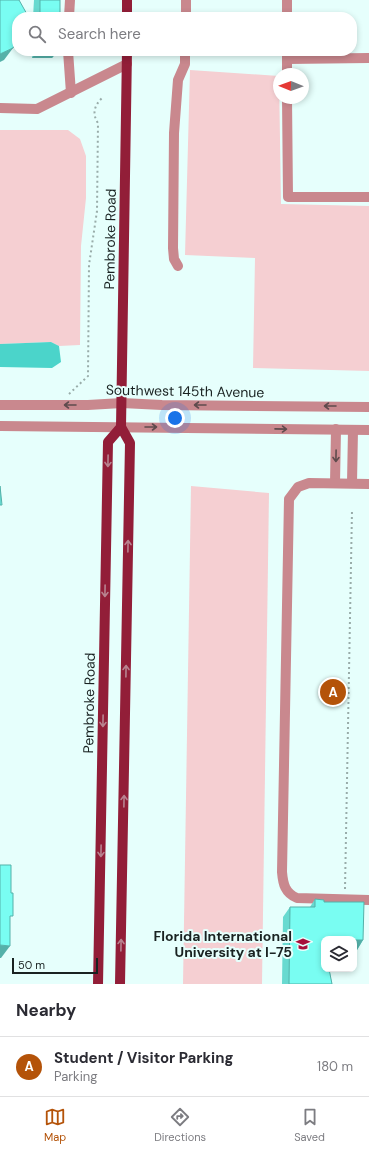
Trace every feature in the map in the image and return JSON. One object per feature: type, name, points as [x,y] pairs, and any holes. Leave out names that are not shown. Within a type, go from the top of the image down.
[{"type":"main road","points":[[127,0],[127,12]]},
{"type":"main road","name":"Pembroke Road","points":[[120,984],[130,443],[121,427],[127,56]]},
{"type":"main road","name":"Pembroke Road","points":[[98,984],[108,442],[121,427]]},
{"type":"street","points":[[69,12],[70,0]]},
{"type":"street","points":[[186,0],[186,12]]},
{"type":"street","points":[[287,0],[287,12]]},
{"type":"street","points":[[68,56],[71,93]]},
{"type":"street","points":[[178,266],[174,259],[173,248],[174,133],[178,80],[185,64],[185,56]]},
{"type":"street","points":[[287,56],[287,68]]},
{"type":"street","points":[[314,56],[369,58]]},
{"type":"street","points":[[0,108],[37,109],[127,64]]},
{"type":"street","points":[[287,104],[288,197],[369,198]]},
{"type":"street","name":"Southwest 145th Avenue","points":[[0,405],[88,405],[122,402],[155,405],[369,406]]},
{"type":"street","points":[[0,426],[369,430]]},
{"type":"street","points":[[335,483],[336,429]]},
{"type":"street","points":[[352,483],[353,430]]},
{"type":"street","points":[[369,484],[302,484],[293,491],[289,499],[282,872],[285,888],[293,896],[303,899],[369,900]]},
{"type":"path","points":[[69,394],[88,376],[90,265],[97,211],[98,123],[94,118],[95,105],[102,98]]},
{"type":"path","points":[[345,900],[352,510]]},
{"type":"shaded area","points":[[190,70],[273,76],[273,104],[279,104],[281,204],[369,206],[369,371],[253,368],[255,258],[185,255]]},
{"type":"shaded area","points":[[0,130],[68,130],[80,139],[86,156],[86,198],[81,246],[80,345],[59,346],[51,342],[0,344]]},
{"type":"shaded area","points":[[191,486],[269,493],[262,984],[183,984]]},
{"type":"water","points":[[51,342],[59,346],[61,362],[52,368],[0,367],[0,344]]},
{"type":"building","points":[[0,0],[19,0],[26,12],[12,12],[12,48],[0,54]]},
{"type":"building","points":[[40,0],[60,0],[60,12],[40,12]]},
{"type":"building","points":[[0,486],[2,505],[0,505]]},
{"type":"building","points":[[0,865],[11,865],[13,916],[10,916],[10,946],[0,945]]},
{"type":"building","name":"Florida International University at I-75","points":[[315,899],[324,900],[324,902],[364,902],[363,940],[357,940],[357,936],[321,936],[321,972],[330,972],[332,984],[289,984],[290,907],[315,907]]},
{"type":"place","name":"Student / Visitor Parking","points":[[333,692]]},
{"type":"place","name":"Florida International University at I-75","points":[[303,944]]}]
